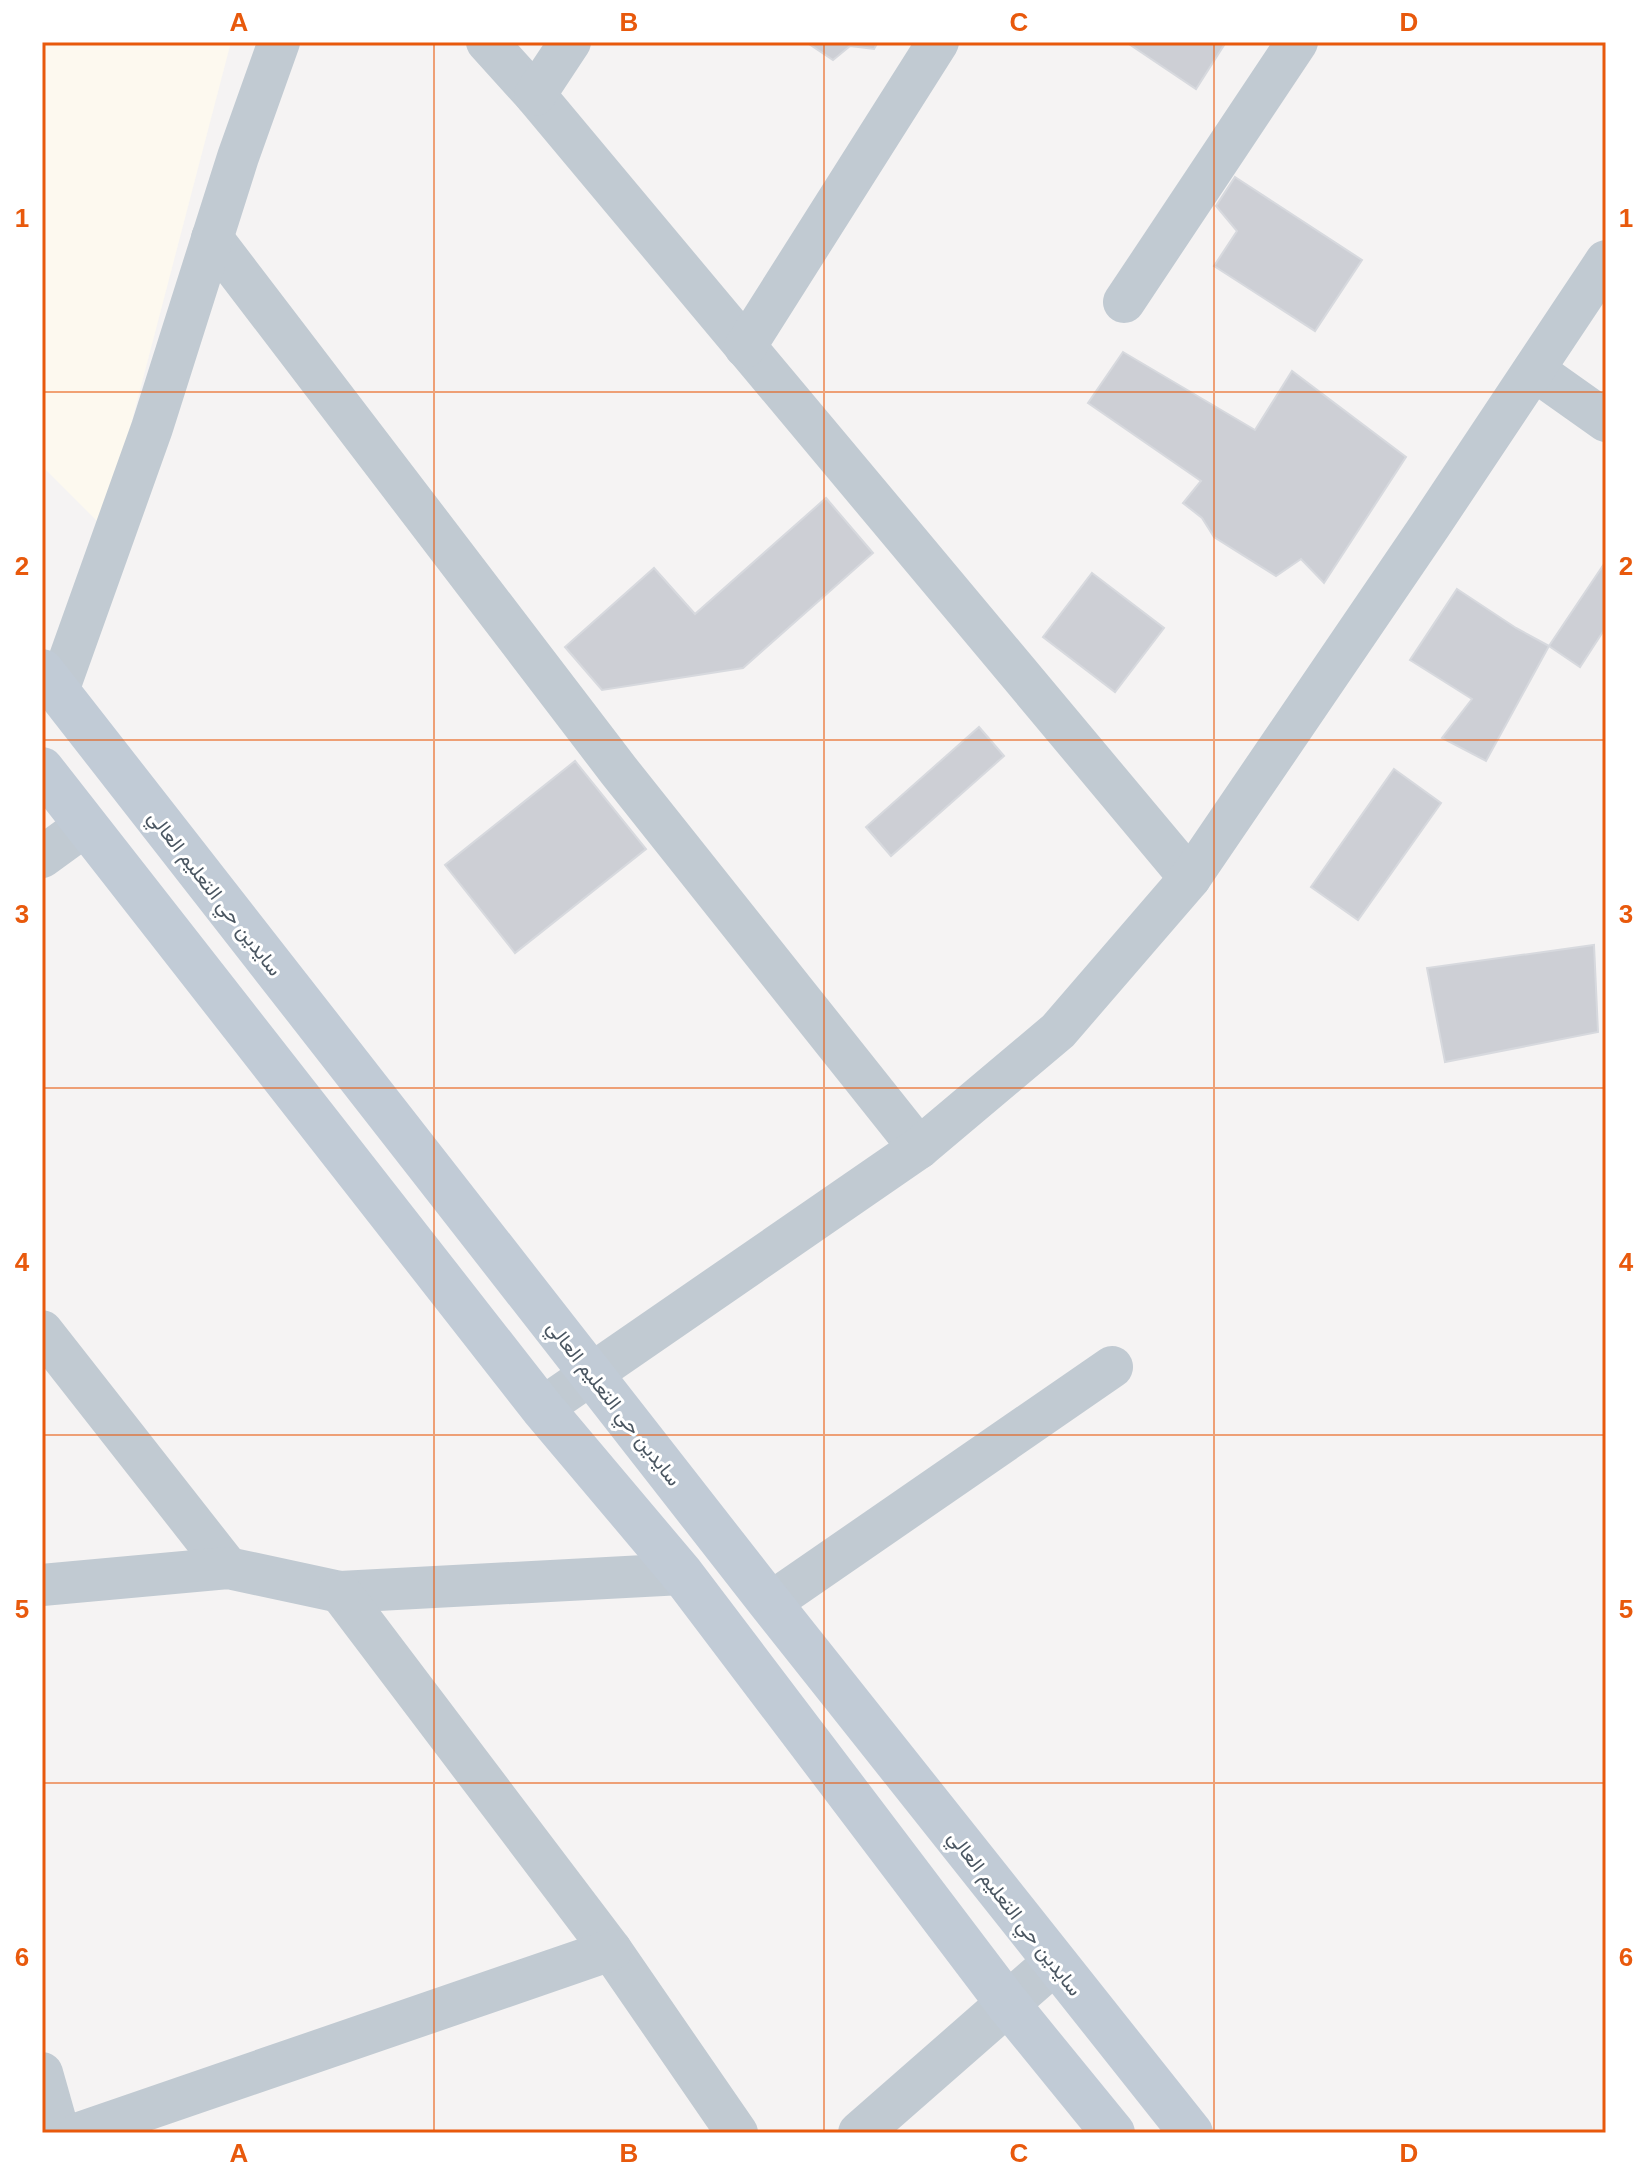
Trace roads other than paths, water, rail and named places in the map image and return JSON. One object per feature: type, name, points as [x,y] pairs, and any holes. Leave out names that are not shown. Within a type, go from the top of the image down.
[{"type":"main road","name":"سايدين حي التعليم العالي","points":[[50,681],[770,1603],[1191,2133]]},
{"type":"main road","points":[[42,769],[542,1408],[682,1574],[1007,2003],[1113,2133]]},
{"type":"street","points":[[50,681],[152,428],[238,157],[279,42]]},
{"type":"street","points":[[487,42],[535,95],[1190,878]]},
{"type":"street","points":[[535,95],[570,42]]},
{"type":"street","points":[[745,347],[938,42]]},
{"type":"street","points":[[1124,302],[1297,42]]},
{"type":"street","points":[[212,238],[619,771],[919,1148]]},
{"type":"street","points":[[542,1408],[919,1148],[1058,1031],[1190,878],[1606,261]]},
{"type":"street","points":[[1534,370],[1606,421]]},
{"type":"street","points":[[42,857],[86,825]]},
{"type":"street","points":[[42,1331],[228,1568]]},
{"type":"street","points":[[770,1603],[1112,1367]]},
{"type":"street","points":[[42,1585],[228,1568],[340,1592],[682,1574]]},
{"type":"street","points":[[340,1592],[611,1950],[737,2133]]},
{"type":"street","points":[[79,2133],[611,1950]]},
{"type":"street","points":[[860,2133],[1054,1963]]},
{"type":"street","points":[[42,2073],[59,2133]]}]
